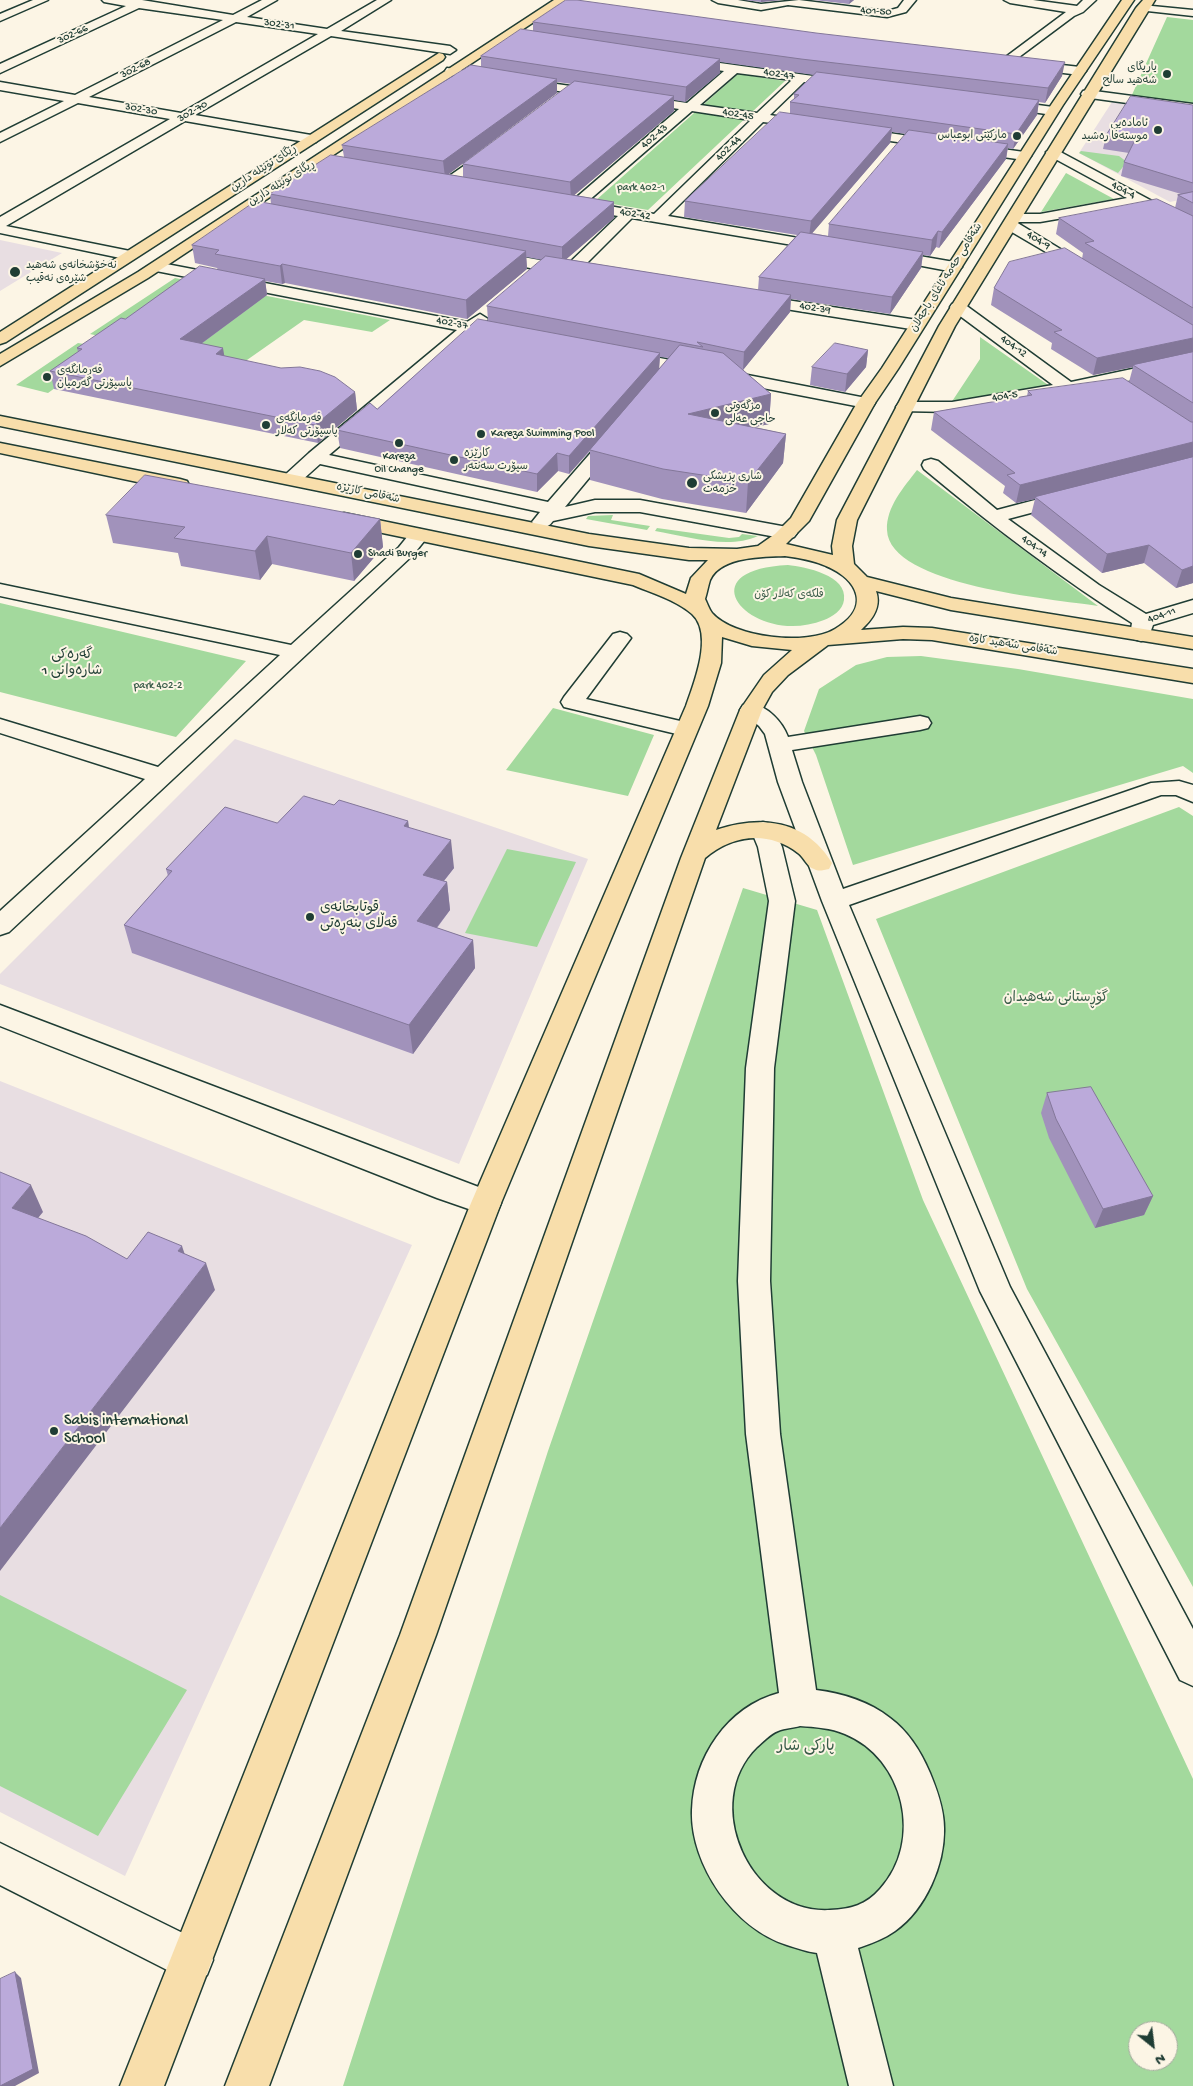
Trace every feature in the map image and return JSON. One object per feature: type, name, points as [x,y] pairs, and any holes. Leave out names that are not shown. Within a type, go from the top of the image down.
[{"type":"main road","name":"شەقامی حەمە ئاغای باجەلان","points":[[763,550],[787,534],[804,512],[840,445],[866,402],[890,369],[1053,111],[1128,0]]},
{"type":"main road","name":"ڕیگای تونێلە دارین","points":[[0,361],[156,267],[451,71],[505,36],[561,4]]},
{"type":"main road","name":"شەقامی حەمە ئاغای باجەلان","points":[[844,567],[842,546],[847,520],[921,374],[992,250],[1012,221],[1087,94],[1145,4]]},
{"type":"main road","name":"ڕێگای تونێلە دارین","points":[[0,339],[455,47]]},
{"type":"main road","points":[[1094,49],[1114,51]]},
{"type":"main road","points":[[890,369],[921,374]]},
{"type":"main road","points":[[0,410],[34,418],[67,433]]},
{"type":"main road","name":"شەقامی کارێزە","points":[[0,421],[293,478],[545,519],[675,552],[738,555]]},
{"type":"main road","points":[[0,448],[194,488]]},
{"type":"main road","points":[[325,515],[639,580],[672,594],[723,630],[752,641],[795,645],[826,640]]},
{"type":"main road","points":[[142,2086],[486,1203],[685,729],[697,706],[711,664],[714,646],[704,615],[695,598],[697,584],[705,572],[719,562],[738,555],[763,550],[806,553],[844,567],[861,581],[867,592],[869,602],[866,613],[859,623],[847,632],[826,640],[794,658],[776,674],[761,692],[751,710],[695,854],[418,1635],[247,2086]]},
{"type":"main road","points":[[861,581],[950,604],[1142,628],[1193,643]]},
{"type":"main road","name":"شەقامی شەهید کاوە","points":[[826,640],[903,633],[932,634],[1193,676]]},
{"type":"main road","points":[[695,854],[712,840],[723,834],[736,831],[763,830],[788,836],[808,848],[820,863]]},
{"type":"street","points":[[0,18],[42,0]]},
{"type":"street","name":"302-31","points":[[108,0],[142,2],[234,19],[330,33],[455,47]]},
{"type":"street","name":"302-68","points":[[0,138],[271,0]]},
{"type":"street","name":"302-70","points":[[0,223],[385,0]]},
{"type":"street","name":"401-50","points":[[718,0],[761,6],[788,2],[887,14],[902,10],[910,0]]},
{"type":"street","points":[[1010,0],[1079,10]]},
{"type":"street","points":[[1080,71],[1002,62],[1070,14],[1079,10],[1090,0]]},
{"type":"street","points":[[1172,11],[1177,3],[1183,0]]},
{"type":"street","name":"302-66","points":[[0,70],[142,2]]},
{"type":"street","points":[[1145,4],[1193,14]]},
{"type":"street","points":[[750,19],[761,6]]},
{"type":"street","points":[[505,36],[530,39]]},
{"type":"street","name":"402-47","points":[[676,60],[858,86]]},
{"type":"street","points":[[777,75],[789,64]]},
{"type":"street","name":"402-43","points":[[576,205],[734,69]]},
{"type":"street","name":"402-45","points":[[451,71],[817,127]]},
{"type":"street","name":"402-44","points":[[657,219],[800,79]]},
{"type":"street","name":"302-30","points":[[0,86],[311,139]]},
{"type":"street","points":[[557,101],[573,90]]},
{"type":"street","points":[[1087,94],[1193,108]]},
{"type":"street","points":[[985,102],[1053,111]]},
{"type":"street","points":[[836,129],[1024,156]]},
{"type":"street","points":[[890,154],[903,139]]},
{"type":"street","points":[[465,187],[442,183],[502,143]]},
{"type":"street","name":"404-4","points":[[1053,152],[1193,229]]},
{"type":"street","points":[[316,162],[335,165]]},
{"type":"street","points":[[1012,221],[1040,218],[1141,200]]},
{"type":"street","name":"402-42","points":[[558,202],[841,249]]},
{"type":"street","points":[[1165,214],[1184,209]]},
{"type":"street","points":[[240,210],[259,214]]},
{"type":"street","points":[[570,271],[628,214]]},
{"type":"street","name":"404-9","points":[[1012,221],[1094,276]]},
{"type":"street","points":[[0,230],[130,255]]},
{"type":"street","points":[[813,244],[826,230]]},
{"type":"street","points":[[475,253],[589,274]]},
{"type":"street","points":[[870,253],[954,267]]},
{"type":"street","points":[[528,278],[543,266]]},
{"type":"street","name":"402-37","points":[[156,267],[519,336]]},
{"type":"street","name":"402-39","points":[[736,297],[917,325]]},
{"type":"street","name":"404-12","points":[[958,308],[1067,387]]},
{"type":"street","points":[[293,478],[336,438],[492,309]]},
{"type":"street","points":[[607,353],[866,402]]},
{"type":"street","name":"404-5","points":[[905,408],[952,407],[1110,380],[1193,361]]},
{"type":"street","points":[[662,380],[675,366]]},
{"type":"street","points":[[1110,380],[1126,391]]},
{"type":"street","points":[[545,519],[623,426]]},
{"type":"street","points":[[336,438],[360,443]]},
{"type":"street","points":[[316,457],[545,519],[595,506],[640,506],[787,534]]},
{"type":"street","name":"404-14","points":[[931,465],[994,517],[1142,628]]},
{"type":"street","points":[[994,517],[1088,492]]},
{"type":"street","points":[[0,926],[294,652],[406,551],[419,535]]},
{"type":"street","points":[[0,590],[294,652]]},
{"type":"street","name":"404-11","points":[[1142,628],[1193,606]]},
{"type":"street","points":[[620,638],[572,702],[685,729]]},
{"type":"street","points":[[751,710],[767,721],[781,746],[790,782],[835,901],[996,1290],[1193,1666]]},
{"type":"street","points":[[781,746],[920,724]]},
{"type":"street","points":[[0,726],[161,776]]},
{"type":"street","points":[[835,901],[1159,788],[1179,788],[1193,794]]},
{"type":"street","points":[[763,830],[770,847],[782,901],[760,1068],[754,1280],[763,1434],[800,1707]]},
{"type":"street","points":[[0,1015],[486,1203]]},
{"type":"street","points":[[800,1707],[832,1710],[864,1722],[891,1744],[911,1774],[923,1808],[924,1844],[914,1878],[895,1907],[866,1926],[833,1934],[798,1929],[765,1914],[739,1889],[721,1858],[712,1823],[713,1788],[724,1757],[729,1750],[744,1731],[771,1714],[800,1707]]},
{"type":"street","points":[[0,1863],[192,1960]]},
{"type":"street","points":[[833,1934],[871,2086]]},
{"type":"shaded area","points":[[1112,102],[1193,112],[1193,197],[1170,202],[1079,153]]},
{"type":"shaded area","name":"نەخۆشخانەی شەهید شێرەی نەقیب","points":[[0,240],[62,253],[0,291]]},
{"type":"shaded area","name":"قوتابخانەی قەڵای بنەڕەتی","points":[[235,739],[588,859],[459,1164],[0,984],[0,974]]},
{"type":"shaded area","points":[[0,1081],[412,1245],[125,1876],[0,1812]]},
{"type":"green space","name":"یاریگای شەهید سالح","points":[[1167,17],[1193,20],[1193,104],[1131,97]]},
{"type":"green space","name":"park 402-1","points":[[738,74],[785,81],[648,210],[595,201]]},
{"type":"green space","points":[[1081,151],[1119,156],[1127,162],[1118,173],[1079,153]]},
{"type":"green space","points":[[1066,173],[1114,199],[1041,212]]},
{"type":"green space","points":[[175,278],[390,320],[372,332],[304,320],[237,367],[90,334]]},
{"type":"green space","points":[[980,337],[1051,387],[947,409],[980,359]]},
{"type":"green space","points":[[78,343],[106,348],[48,393],[16,385]]},
{"type":"green space","points":[[917,470],[1098,606],[1012,594],[943,577],[915,565],[895,549],[887,530],[887,522],[893,505]]},
{"type":"green space","points":[[613,515],[611,520],[650,526],[647,530],[586,519],[588,516]]},
{"type":"green space","points":[[657,528],[729,538],[739,537],[742,534],[758,536],[734,542],[707,541],[655,531]]},
{"type":"green space","name":"فلکەی کەلار کۆن","points":[[788,565],[814,570],[833,578],[843,591],[844,600],[839,610],[824,620],[798,626],[774,624],[754,616],[740,605],[734,592],[739,580],[756,570]]},
{"type":"green space","name":"park 402-2","points":[[0,603],[246,661],[176,737],[0,692]]},
{"type":"green space","points":[[921,656],[1018,669],[1193,699],[1193,773],[1183,766],[853,865],[816,755],[804,731],[819,689],[856,665],[887,657]]},
{"type":"green space","points":[[553,708],[654,735],[628,796],[506,770]]},
{"type":"green space","name":"گۆڕستانی شەهیدان","points":[[1179,807],[1193,816],[1193,1587],[1027,1289],[876,919]]},
{"type":"green space","points":[[507,849],[576,862],[537,947],[465,933]]},
{"type":"green space","name":"پارکی شار","points":[[743,888],[817,910],[923,1200],[1193,1779],[1193,2086],[343,2086],[548,1451]]},
{"type":"green space","points":[[0,1595],[187,1690],[98,1836],[0,1786]]},
{"type":"building","points":[[566,0],[816,33],[1065,62],[1048,88],[801,59],[533,22]]},
{"type":"building","points":[[521,29],[720,59],[686,87],[481,56]]},
{"type":"building","points":[[471,65],[557,79],[443,161],[342,145]]},
{"type":"building","points":[[817,72],[1039,100],[1016,134],[790,102],[799,95],[794,94]]},
{"type":"building","points":[[575,81],[674,96],[570,182],[463,164]]},
{"type":"building","points":[[1131,96],[1193,105],[1193,183],[1124,162],[1135,140],[1106,136]]},
{"type":"building","points":[[780,112],[892,128],[811,221],[685,201]]},
{"type":"building","points":[[909,130],[1008,144],[942,232],[938,231],[932,240],[829,224]]},
{"type":"building","points":[[331,155],[614,202],[562,247],[270,194]]},
{"type":"building","points":[[1193,192],[1193,203],[1178,195]]},
{"type":"building","points":[[1157,199],[1193,216],[1193,308],[1085,243],[1094,241],[1059,218]]},
{"type":"building","points":[[256,201],[526,251],[466,300],[282,264],[280,266],[215,254],[219,250],[192,245]]},
{"type":"building","points":[[801,232],[923,252],[892,297],[759,277]]},
{"type":"building","points":[[1065,248],[1193,325],[1193,338],[1097,358],[1054,332],[1062,330],[994,288],[1009,262]]},
{"type":"building","points":[[546,256],[791,295],[744,352],[697,342],[703,347],[487,306]]},
{"type":"building","points":[[200,266],[265,279],[180,339],[223,348],[216,354],[281,368],[300,367],[320,371],[335,377],[355,392],[315,425],[50,371],[82,349],[77,348],[121,318],[125,319]]},
{"type":"building","points":[[478,319],[660,353],[569,456],[557,453],[537,474],[337,430],[370,403],[377,409]]},
{"type":"building","points":[[835,343],[868,350],[847,374],[812,367]]},
{"type":"building","points":[[680,345],[723,353],[771,394],[688,414],[786,434],[748,482],[663,469],[590,450]]},
{"type":"building","points":[[1193,352],[1193,403],[1133,365]]},
{"type":"building","points":[[1123,378],[1193,422],[1193,442],[1020,485],[1007,475],[1015,473],[934,412],[1032,395],[1028,391]]},
{"type":"building","points":[[1193,457],[1193,566],[1182,570],[1149,545],[1107,554],[1035,497]]},
{"type":"building","points":[[145,475],[380,519],[351,553],[267,536],[255,551],[174,538],[185,527],[106,515]]},
{"type":"building","points":[[304,796],[334,805],[339,800],[408,821],[404,826],[451,840],[423,875],[447,882],[417,921],[473,940],[409,1025],[124,925],[172,871],[166,869],[225,807],[277,823]]},
{"type":"building","points":[[1091,1087],[1153,1196],[1103,1209],[1056,1119],[1047,1093]]},
{"type":"building","name":"Sabis international School","points":[[0,1172],[31,1185],[12,1208],[86,1236],[127,1259],[148,1232],[182,1246],[178,1251],[206,1263],[0,1528]]},
{"type":"building","points":[[15,1972],[33,2069],[0,2086],[0,1979]]},
{"type":"place","name":"یاریگای شەهید سالح","points":[[1167,74]]},
{"type":"place","name":"ئامادەیی موستەفا رەشید","points":[[1158,130]]},
{"type":"place","name":"مارکێتی ابوعباس","points":[[1017,136]]},
{"type":"place","name":"نەخۆشخانەی شەهید شێرەی نەقیب","points":[[15,272]]},
{"type":"place","name":"فەرمانگەی پاسپۆرتی گەرمیان","points":[[47,377]]},
{"type":"place","name":"مزگەوتی حاجی عەلی","points":[[715,413]]},
{"type":"place","name":"فەرمانگەی پاسپۆرتی کەلار","points":[[266,425]]},
{"type":"place","name":"Kareza Swimming Pool","points":[[481,434]]},
{"type":"place","name":"Kareza Oil Change","points":[[399,443]]},
{"type":"place","name":"کارێزە سپۆرت سەنتەر","points":[[454,460]]},
{"type":"place","name":"شاری پزیشکی خزمەت","points":[[692,483]]},
{"type":"place","name":"Shadi Burger","points":[[358,554]]},
{"type":"place","name":"قوتابخانەی قەڵای بنەڕەتی","points":[[310,917]]},
{"type":"place","name":"Sabis international School","points":[[54,1431]]},
{"type":"district","name":"گەرەکی شارەوانی 1","points":[[72,664]]}]
